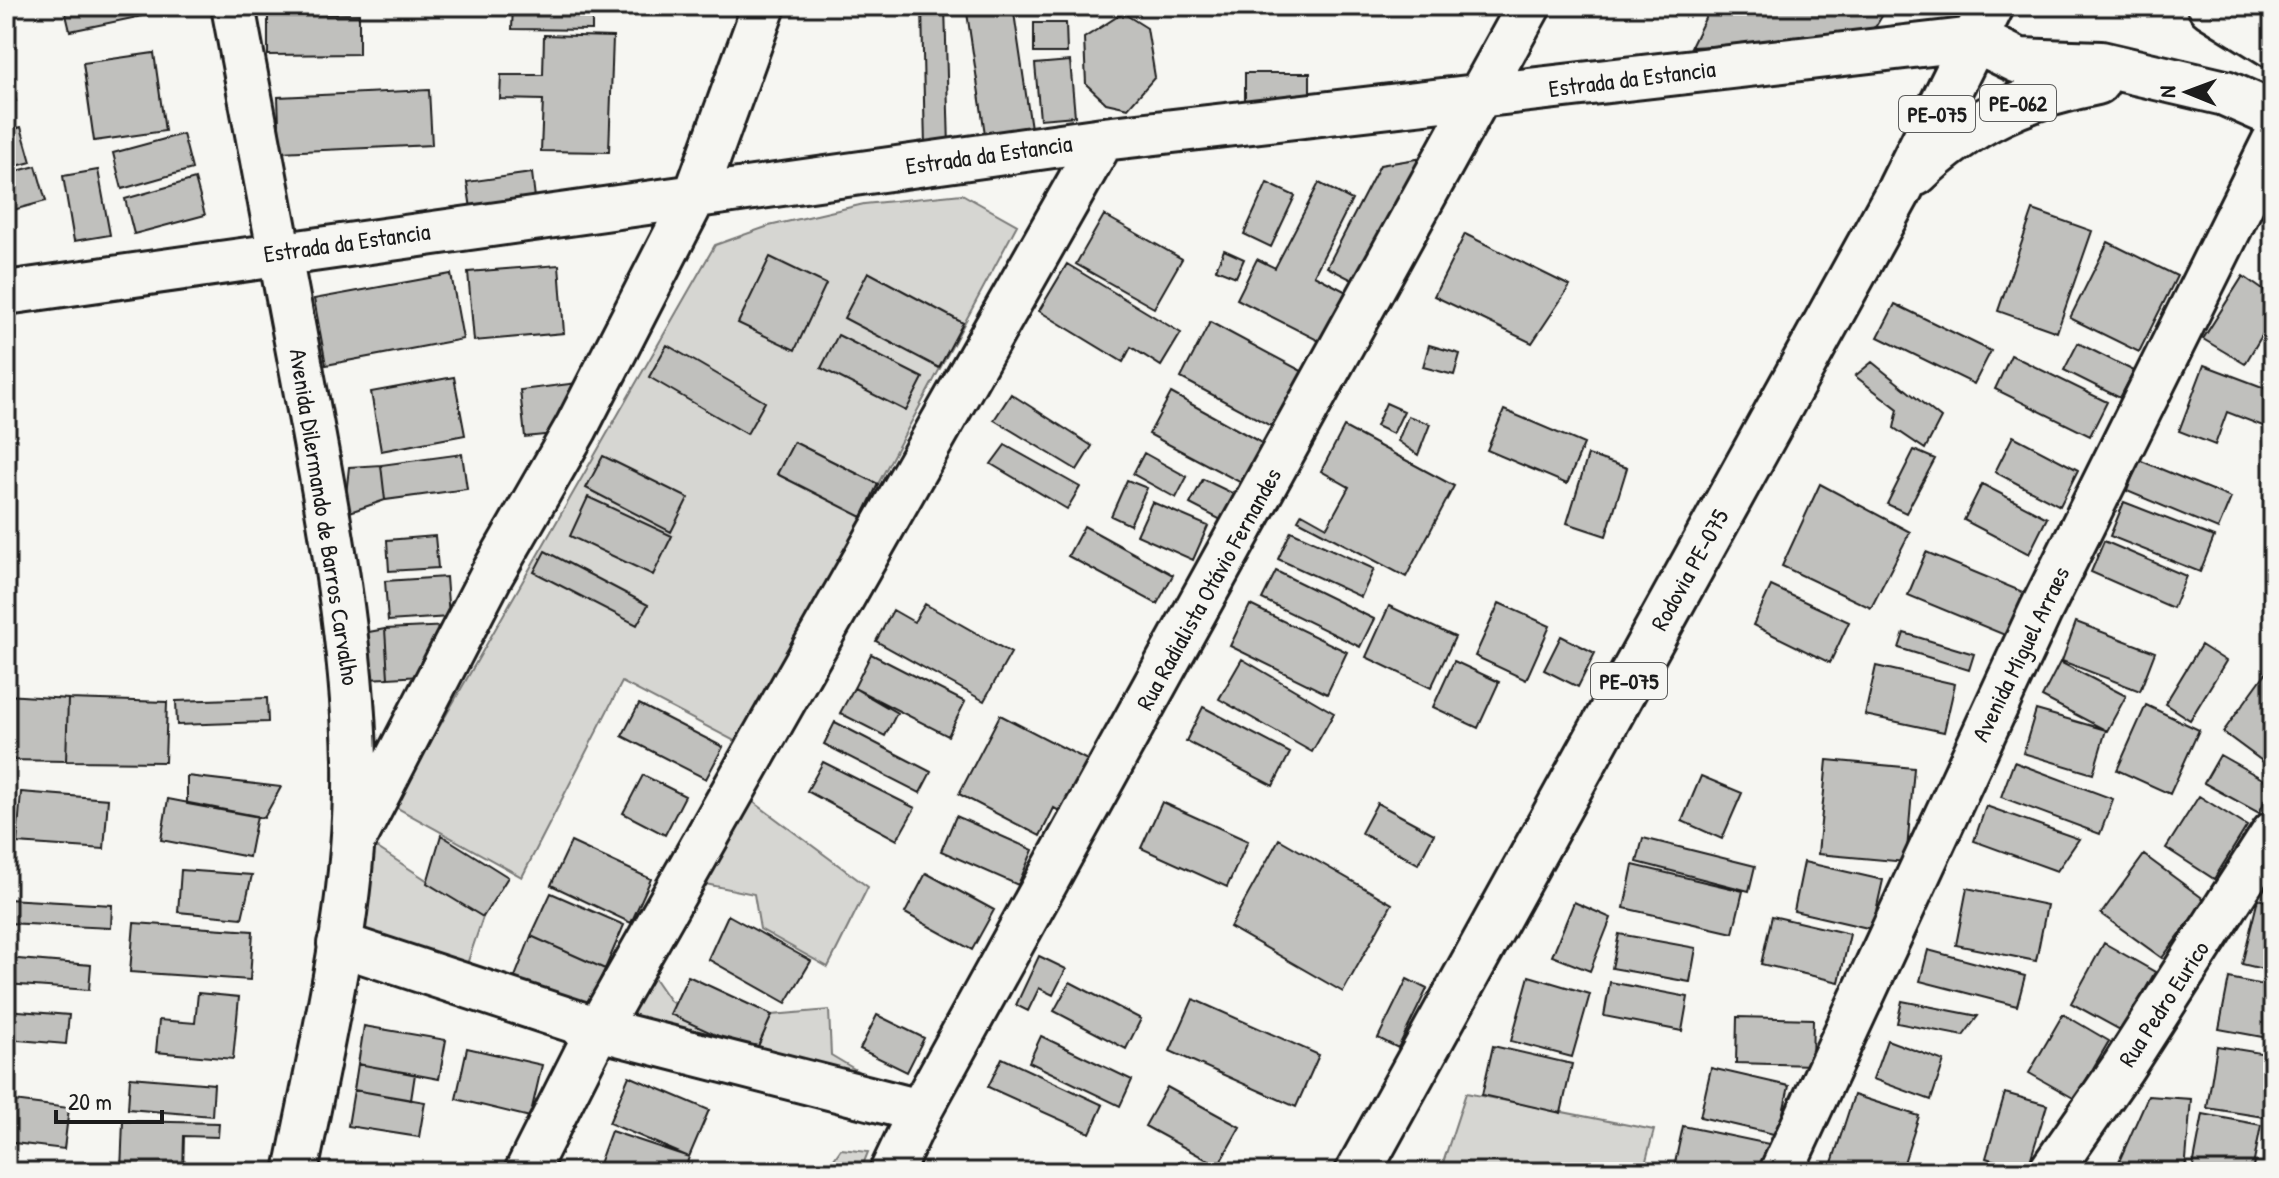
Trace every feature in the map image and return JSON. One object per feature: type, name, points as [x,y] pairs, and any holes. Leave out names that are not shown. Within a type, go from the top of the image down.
[{"type":"main road","points":[[1983,22],[2027,6]]},
{"type":"main road","points":[[2210,6],[2273,45]]},
{"type":"main road","name":"PE-062","points":[[1983,22],[2019,61],[2101,64],[2225,93],[2273,114]]},
{"type":"main road","name":"Rodovia PE-075","points":[[1358,1172],[1900,189],[1983,22]]},
{"type":"main road","name":"PE-062","points":[[1900,189],[1942,147],[2004,109],[2045,92],[2103,80],[2162,80]]},
{"type":"street","name":"Avenida Dilermando de Barros Carvalho","points":[[233,6],[329,522],[345,634],[355,762],[352,845],[339,944],[296,1172]]},
{"type":"street","points":[[352,845],[491,576],[576,428],[695,196],[764,6]]},
{"type":"street","name":"Rua Radialista Otávio Fernandes","points":[[891,1172],[920,1111],[1529,6]]},
{"type":"street","name":"Estrada da Estancia","points":[[6,293],[1103,139],[1481,96],[1983,22]]},
{"type":"street","points":[[526,1172],[598,1029],[1103,139]]},
{"type":"street","name":"Avenida Miguel Arraes","points":[[1781,1172],[2041,610],[2273,142]]},
{"type":"street","name":"Rua Pedro Eurico","points":[[2050,1172],[2123,1067],[2273,833]]},
{"type":"street","points":[[339,944],[598,1029],[920,1111]]},
{"type":"shaded area","points":[[962,194],[1017,225],[878,484],[794,442],[777,474],[862,517],[744,746],[622,682],[522,877],[394,806],[715,245],[769,226],[864,204]]},
{"type":"shaded area","points":[[748,798],[868,887],[828,967],[760,929],[754,894],[696,882]]},
{"type":"shaded area","points":[[373,845],[483,917],[464,973],[355,938]]},
{"type":"shaded area","points":[[652,975],[670,1001],[750,1055],[755,1052],[772,1015],[829,1010],[831,1055],[898,1095],[620,1021]]},
{"type":"shaded area","points":[[1466,1093],[1654,1130],[1643,1172],[1440,1172]]},
{"type":"shaded area","points":[[841,1149],[868,1152],[860,1172],[825,1172]]},
{"type":"building","points":[[64,6],[146,6],[147,15],[70,31]]},
{"type":"building","points":[[313,6],[387,6],[313,9]]},
{"type":"building","points":[[513,6],[592,6],[592,30],[512,29]]},
{"type":"building","points":[[922,6],[945,6],[949,147],[925,148]]},
{"type":"building","points":[[966,6],[1013,6],[1032,135],[986,141]]},
{"type":"building","points":[[1065,6],[1065,10],[1026,8]]},
{"type":"building","points":[[1711,6],[1888,6],[1876,26],[1855,39],[1691,47]]},
{"type":"building","points":[[1123,13],[1147,28],[1155,77],[1128,108],[1106,103],[1086,84],[1084,38]]},
{"type":"building","points":[[359,14],[359,54],[268,55],[268,15]]},
{"type":"building","points":[[1034,23],[1066,23],[1067,53],[1034,53]]},
{"type":"building","points":[[544,35],[613,37],[609,152],[541,151],[543,100],[500,99],[501,75],[543,75]]},
{"type":"building","points":[[154,53],[165,131],[94,141],[83,63]]},
{"type":"building","points":[[1070,61],[1075,116],[1040,119],[1035,64]]},
{"type":"building","points":[[6,66],[16,101],[6,103]]},
{"type":"building","points":[[1245,73],[1310,73],[1310,103],[1245,103]]},
{"type":"building","points":[[429,90],[432,145],[280,152],[278,97]]},
{"type":"building","points":[[21,127],[31,162],[6,169],[6,132]]},
{"type":"building","points":[[183,134],[192,169],[122,189],[113,153]]},
{"type":"building","points":[[1422,158],[1358,283],[1327,267],[1380,165]]},
{"type":"building","points":[[36,166],[46,201],[6,212],[6,174]]},
{"type":"building","points":[[98,170],[110,235],[74,241],[63,176]]},
{"type":"building","points":[[532,173],[536,206],[472,215],[467,182]]},
{"type":"building","points":[[195,179],[205,215],[134,234],[125,199]]},
{"type":"building","points":[[1267,183],[1295,196],[1271,247],[1244,234]]},
{"type":"building","points":[[1319,183],[1352,200],[1314,275],[1356,297],[1331,347],[1237,299],[1257,259],[1275,268]]},
{"type":"building","points":[[2033,210],[2092,231],[2057,332],[1998,311]]},
{"type":"building","points":[[1104,215],[1182,259],[1154,308],[1076,264]]},
{"type":"building","points":[[1465,234],[1570,286],[1532,343],[1434,296]]},
{"type":"building","points":[[2108,242],[2177,276],[2139,352],[2070,318]]},
{"type":"building","points":[[1224,250],[1244,259],[1236,277],[1216,269]]},
{"type":"building","points":[[770,257],[826,284],[795,350],[738,323]]},
{"type":"building","points":[[1067,264],[1181,333],[1161,366],[1131,347],[1123,362],[1039,311]]},
{"type":"building","points":[[559,265],[564,333],[474,341],[468,272]]},
{"type":"building","points":[[868,272],[963,323],[939,368],[844,318]]},
{"type":"building","points":[[451,274],[463,339],[326,365],[314,299]]},
{"type":"building","points":[[2243,276],[2273,297],[2273,331],[2267,327],[2245,364],[2203,339]]},
{"type":"building","points":[[1895,304],[1991,351],[1974,384],[1878,337]]},
{"type":"building","points":[[1210,322],[1309,375],[1280,431],[1181,378]]},
{"type":"building","points":[[838,335],[923,378],[906,411],[821,368]]},
{"type":"building","points":[[2078,343],[2134,371],[2120,398],[2064,370]]},
{"type":"building","points":[[667,345],[765,402],[747,434],[649,377]]},
{"type":"building","points":[[1429,345],[1460,354],[1454,375],[1423,367]]},
{"type":"building","points":[[2011,355],[2107,402],[2090,436],[1995,389]]},
{"type":"building","points":[[1872,362],[1941,418],[1925,449],[1894,428],[1898,409],[1855,376]]},
{"type":"building","points":[[2204,365],[2273,391],[2273,415],[2268,428],[2227,412],[2215,445],[2179,431]]},
{"type":"building","points":[[454,377],[465,435],[381,451],[371,392]]},
{"type":"building","points":[[578,383],[554,434],[525,437],[520,390]]},
{"type":"building","points":[[1171,393],[1269,447],[1247,486],[1149,434]]},
{"type":"building","points":[[1011,394],[1092,446],[1077,470],[994,420]]},
{"type":"building","points":[[1386,403],[1404,411],[1393,434],[1376,426]]},
{"type":"building","points":[[1504,410],[1584,444],[1567,484],[1487,450]]},
{"type":"building","points":[[1408,416],[1430,424],[1418,455],[1398,441]]},
{"type":"building","points":[[1344,427],[1454,486],[1406,577],[1298,520],[1302,513],[1327,527],[1349,487],[1321,471]]},
{"type":"building","points":[[2013,436],[2078,470],[2060,506],[1995,472]]},
{"type":"building","points":[[794,442],[878,484],[862,517],[777,474]]},
{"type":"building","points":[[1005,445],[1080,487],[1067,509],[991,464]]},
{"type":"building","points":[[1914,450],[1935,459],[1906,513],[1887,504]]},
{"type":"building","points":[[1144,453],[1187,477],[1176,498],[1133,474]]},
{"type":"building","points":[[462,454],[467,489],[385,500],[381,465]]},
{"type":"building","points":[[1588,455],[1627,468],[1606,536],[1567,523]]},
{"type":"building","points":[[603,456],[688,498],[671,532],[586,488]]},
{"type":"building","points":[[2139,460],[2231,498],[2218,529],[2127,491]]},
{"type":"building","points":[[381,465],[385,500],[344,514],[349,467]]},
{"type":"building","points":[[1203,479],[1234,494],[1221,520],[1190,504]]},
{"type":"building","points":[[1127,480],[1147,488],[1130,525],[1111,516]]},
{"type":"building","points":[[1820,484],[1910,532],[1871,608],[1782,566]]},
{"type":"building","points":[[1982,484],[2047,518],[2029,554],[1964,520]]},
{"type":"building","points":[[588,497],[672,536],[653,575],[570,536]]},
{"type":"building","points":[[1152,502],[1208,526],[1193,560],[1137,535]]},
{"type":"building","points":[[2124,502],[2214,537],[2200,572],[2110,536]]},
{"type":"building","points":[[1084,526],[1173,575],[1157,604],[1068,556]]},
{"type":"building","points":[[1291,531],[1374,569],[1361,597],[1278,559]]},
{"type":"building","points":[[435,536],[438,568],[389,571],[387,540]]},
{"type":"building","points":[[2104,541],[2186,576],[2173,608],[2091,572]]},
{"type":"building","points":[[545,551],[648,605],[637,625],[534,572]]},
{"type":"building","points":[[1926,552],[2030,595],[2012,638],[1908,595]]},
{"type":"building","points":[[1276,571],[1374,619],[1360,647],[1262,599]]},
{"type":"building","points":[[446,577],[449,617],[388,621],[385,581]]},
{"type":"building","points":[[1771,586],[1849,622],[1830,663],[1753,625]]},
{"type":"building","points":[[1499,603],[1550,626],[1526,680],[1475,656]]},
{"type":"building","points":[[925,604],[1011,653],[984,701],[876,641],[893,610],[914,622]]},
{"type":"building","points":[[1250,605],[1347,652],[1327,694],[1230,646]]},
{"type":"building","points":[[1389,606],[1455,637],[1431,688],[1366,657]]},
{"type":"building","points":[[2076,622],[2155,652],[2140,691],[2062,661]]},
{"type":"building","points":[[450,626],[422,676],[388,678],[385,629]]},
{"type":"building","points":[[385,629],[388,678],[365,679],[358,634]]},
{"type":"building","points":[[1904,633],[1974,654],[1969,670],[1899,648]]},
{"type":"building","points":[[1561,636],[1595,653],[1578,687],[1544,670]]},
{"type":"building","points":[[2201,645],[2226,661],[2190,720],[2165,704]]},
{"type":"building","points":[[871,654],[965,702],[948,736],[854,688]]},
{"type":"building","points":[[1242,659],[1334,713],[1312,752],[1219,699]]},
{"type":"building","points":[[1454,661],[1499,682],[1478,728],[1433,707]]},
{"type":"building","points":[[2060,662],[2126,696],[2107,731],[2042,697]]},
{"type":"building","points":[[2273,663],[2273,761],[2269,766],[2223,732]]},
{"type":"building","points":[[1876,666],[1955,684],[1944,732],[1865,715]]},
{"type":"building","points":[[854,688],[897,713],[885,736],[840,713]]},
{"type":"building","points":[[6,695],[68,699],[66,761],[6,760]]},
{"type":"building","points":[[267,698],[268,722],[177,725],[176,701]]},
{"type":"building","points":[[68,699],[167,702],[165,762],[66,761]]},
{"type":"building","points":[[639,704],[723,747],[706,779],[622,736]]},
{"type":"building","points":[[2146,705],[2199,730],[2170,794],[2117,770]]},
{"type":"building","points":[[1203,707],[1290,753],[1273,786],[1186,741]]},
{"type":"building","points":[[2036,710],[2106,730],[2093,774],[2023,753]]},
{"type":"building","points":[[1000,715],[1095,764],[1068,816],[1054,808],[1040,836],[959,794]]},
{"type":"building","points":[[835,722],[931,772],[920,793],[824,744]]},
{"type":"building","points":[[2220,755],[2273,785],[2259,813],[2204,783]]},
{"type":"building","points":[[1827,760],[1914,768],[1906,862],[1818,854]]},
{"type":"building","points":[[823,762],[915,808],[897,840],[807,791]]},
{"type":"building","points":[[2014,762],[2113,799],[2100,834],[2001,797]]},
{"type":"building","points":[[643,775],[685,796],[665,835],[623,813]]},
{"type":"building","points":[[187,776],[281,787],[264,818],[187,804]]},
{"type":"building","points":[[1701,776],[1742,793],[1722,839],[1682,821]]},
{"type":"building","points":[[21,792],[108,799],[104,849],[17,843]]},
{"type":"building","points":[[2199,796],[2247,826],[2214,879],[2166,848]]},
{"type":"building","points":[[168,799],[257,816],[249,857],[161,840]]},
{"type":"building","points":[[1162,802],[1248,841],[1227,887],[1141,848]]},
{"type":"building","points":[[1377,803],[1434,834],[1418,864],[1361,833]]},
{"type":"building","points":[[1986,806],[2079,839],[2057,871],[1974,841]]},
{"type":"building","points":[[956,816],[1033,850],[1018,885],[941,851]]},
{"type":"building","points":[[441,835],[508,877],[483,917],[427,883]]},
{"type":"building","points":[[1643,838],[1755,866],[1749,891],[1637,862]]},
{"type":"building","points":[[1279,839],[1392,904],[1343,992],[1230,927]]},
{"type":"building","points":[[571,842],[651,879],[631,923],[551,885]]},
{"type":"building","points":[[2144,855],[2205,900],[2162,958],[2101,914]]},
{"type":"building","points":[[1804,862],[1883,880],[1872,929],[1794,911]]},
{"type":"building","points":[[1633,865],[1743,891],[1733,933],[1624,908]]},
{"type":"building","points":[[181,870],[252,875],[242,918],[178,912]]},
{"type":"building","points":[[926,873],[994,910],[972,950],[905,913]]},
{"type":"building","points":[[1967,888],[2047,905],[2036,961],[1956,945]]},
{"type":"building","points":[[551,893],[624,925],[605,969],[531,936]]},
{"type":"building","points":[[7,899],[112,905],[111,928],[6,923]]},
{"type":"building","points":[[2258,899],[2273,903],[2271,971],[2242,964]]},
{"type":"building","points":[[1574,902],[1611,918],[1590,971],[1552,956]]},
{"type":"building","points":[[728,915],[811,961],[786,1003],[708,959]]},
{"type":"building","points":[[1772,916],[1850,934],[1839,982],[1761,964]]},
{"type":"building","points":[[134,923],[253,931],[250,980],[130,972]]},
{"type":"building","points":[[1619,934],[1696,948],[1690,982],[1612,968]]},
{"type":"building","points":[[531,936],[605,969],[582,1018],[511,987]]},
{"type":"building","points":[[2104,943],[2155,972],[2122,1031],[2071,1003]]},
{"type":"building","points":[[1928,950],[2025,976],[2017,1006],[1920,981]]},
{"type":"building","points":[[1039,956],[1066,969],[1053,995],[1039,988],[1028,1011],[1016,1005]]},
{"type":"building","points":[[6,958],[91,965],[89,990],[6,984]]},
{"type":"building","points":[[688,976],[772,1015],[755,1053],[670,1014]]},
{"type":"building","points":[[1529,976],[1590,994],[1572,1057],[1511,1041]]},
{"type":"building","points":[[2229,978],[2273,987],[2268,1038],[2219,1029]]},
{"type":"building","points":[[1407,979],[1427,989],[1398,1048],[1378,1038]]},
{"type":"building","points":[[1070,982],[1141,1019],[1126,1049],[1054,1011]]},
{"type":"building","points":[[1610,982],[1688,997],[1682,1031],[1604,1016]]},
{"type":"building","points":[[198,993],[239,997],[233,1059],[156,1052],[159,1020],[195,1023]]},
{"type":"building","points":[[1193,999],[1319,1055],[1296,1107],[1170,1051]]},
{"type":"building","points":[[1902,1001],[1978,1016],[1963,1036],[1897,1023]]},
{"type":"building","points":[[6,1010],[69,1015],[66,1044],[6,1039]]},
{"type":"building","points":[[2063,1014],[2109,1041],[2075,1099],[2029,1073]]},
{"type":"building","points":[[877,1015],[924,1038],[907,1072],[860,1049]]},
{"type":"building","points":[[1737,1017],[1813,1019],[1812,1065],[1736,1063]]},
{"type":"building","points":[[364,1026],[446,1040],[439,1079],[358,1064]]},
{"type":"building","points":[[1041,1036],[1132,1080],[1120,1106],[1029,1062]]},
{"type":"building","points":[[1887,1040],[1944,1061],[1931,1100],[1873,1079]]},
{"type":"building","points":[[1493,1046],[1572,1064],[1561,1113],[1482,1095]]},
{"type":"building","points":[[2217,1046],[2273,1055],[2270,1118],[2207,1108]]},
{"type":"building","points":[[467,1048],[542,1065],[530,1117],[456,1099]]},
{"type":"building","points":[[1002,1058],[1103,1105],[1090,1133],[988,1087]]},
{"type":"building","points":[[358,1064],[415,1074],[411,1100],[354,1090]]},
{"type":"building","points":[[1711,1068],[1789,1086],[1778,1135],[1700,1117]]},
{"type":"building","points":[[629,1076],[709,1110],[689,1157],[609,1123]]},
{"type":"building","points":[[130,1077],[214,1084],[212,1116],[128,1109]]},
{"type":"building","points":[[1167,1087],[1240,1127],[1218,1166],[1145,1126]]},
{"type":"building","points":[[354,1090],[425,1102],[419,1137],[348,1126]]},
{"type":"building","points":[[2005,1093],[2047,1105],[2027,1171],[1986,1158]]},
{"type":"building","points":[[1854,1095],[1919,1116],[1901,1172],[1829,1172]]},
{"type":"building","points":[[2148,1096],[2191,1099],[2185,1172],[2116,1168]]},
{"type":"building","points":[[6,1100],[69,1108],[64,1149],[6,1142]]},
{"type":"building","points":[[2203,1114],[2261,1125],[2252,1172],[2192,1172]]},
{"type":"building","points":[[123,1121],[219,1123],[218,1137],[184,1136],[183,1172],[121,1172]]},
{"type":"building","points":[[1683,1126],[1769,1144],[1763,1172],[1673,1172]]},
{"type":"building","points":[[611,1131],[689,1157],[684,1172],[596,1172]]},
{"type":"building","points":[[1402,1163],[1419,1172],[1397,1172]]},
{"type":"building","points":[[1960,1165],[1991,1172],[1958,1172]]},
{"type":"building","points":[[193,1166],[255,1168],[255,1172],[193,1172]]}]
